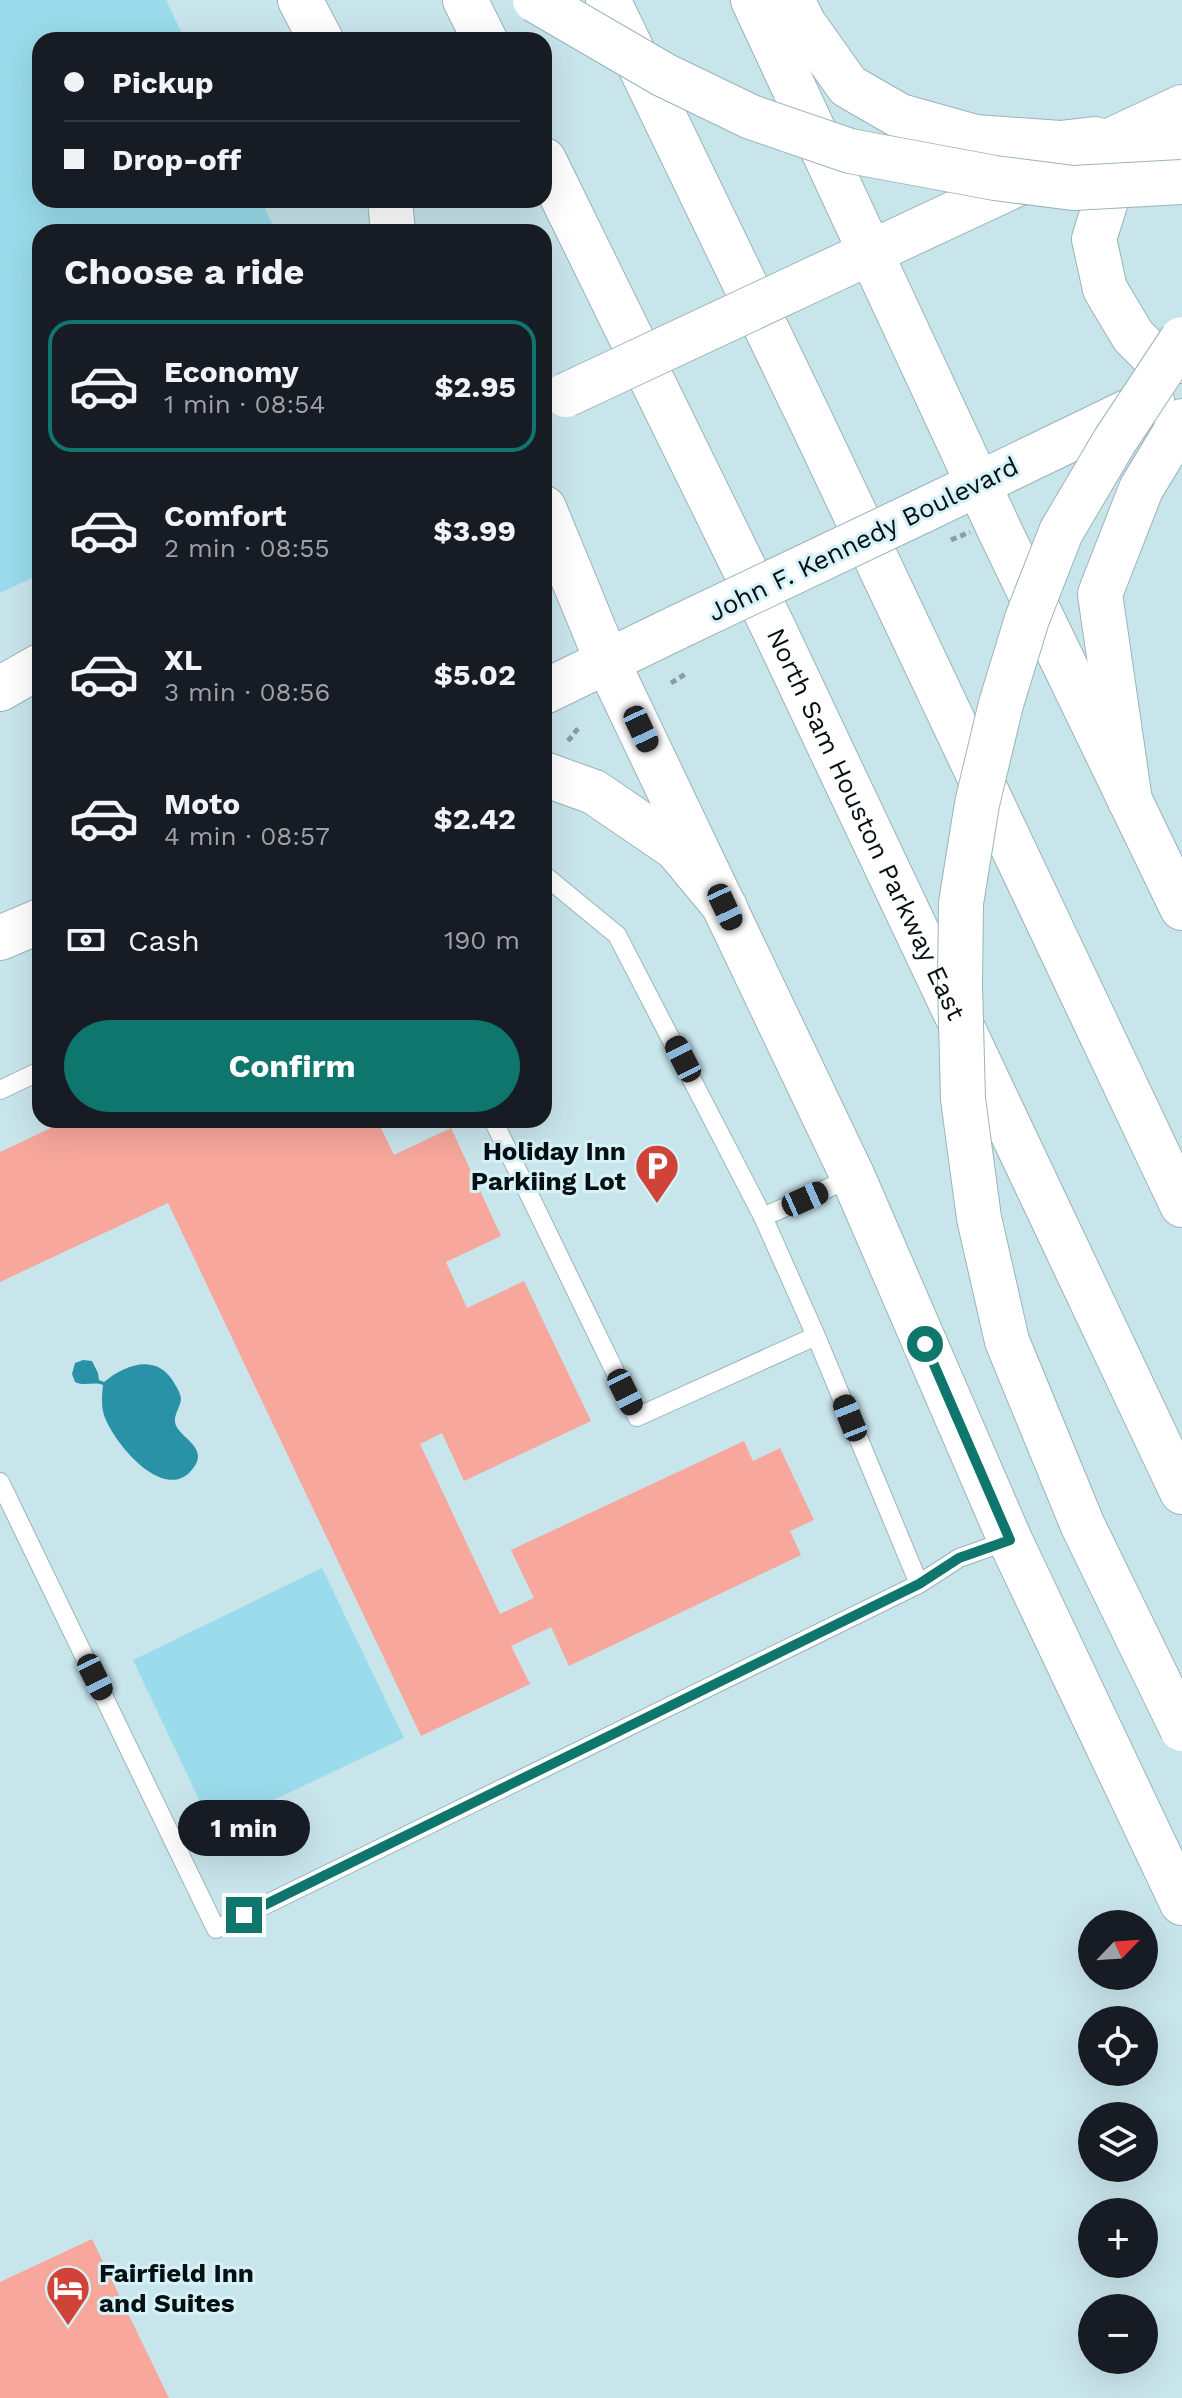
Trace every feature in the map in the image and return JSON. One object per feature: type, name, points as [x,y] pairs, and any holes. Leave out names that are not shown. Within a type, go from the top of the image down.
[{"type":"main road","points":[[300,0],[317,32]]},
{"type":"main road","points":[[465,0],[481,32]]},
{"type":"main road","points":[[535,0],[664,75],[751,117],[850,151],[995,178],[1073,188],[1182,182]]},
{"type":"main road","points":[[608,0],[1182,1205]]},
{"type":"main road","points":[[753,0],[978,485],[1182,908]]},
{"type":"main road","points":[[792,0],[804,24],[848,86],[900,116],[975,137],[1060,143],[1125,135]]},
{"type":"main road","points":[[555,400],[1182,107]]},
{"type":"main road","points":[[1182,148],[1111,185],[1094,239],[1105,289],[1133,336],[1156,359],[1182,361]]},
{"type":"main road","name":"North Sam Houston Parkway East","points":[[552,176],[774,629],[1182,1492]]},
{"type":"main road","points":[[1182,339],[1114,442],[1061,532],[1027,619],[1001,704],[977,804],[961,903],[960,985],[963,1099],[979,1218],[1007,1341],[1083,1526],[1182,1729]]},
{"type":"main road","name":"John F. Kennedy Boulevard","points":[[552,688],[1182,385]]},
{"type":"main road","points":[[1130,801],[1100,594],[1141,489],[1182,421]]},
{"type":"main road","points":[[552,527],[607,661],[853,1177],[1010,1540],[1182,1903]]},
{"type":"main road","points":[[0,689],[32,671]]},
{"type":"main road","points":[[552,777],[594,792],[676,848],[725,907]]},
{"type":"main road","points":[[0,938],[32,924]]},
{"type":"lane","points":[[552,882],[617,935],[763,1217],[919,1584]]},
{"type":"lane","points":[[0,1090],[32,1075]]},
{"type":"lane","points":[[497,1128],[637,1417],[816,1336]]},
{"type":"lane","points":[[763,1217],[853,1177]]},
{"type":"lane","points":[[0,1482],[216,1929],[919,1584],[959,1558],[1010,1540]]},
{"type":"shaded area","points":[[0,0],[166,0],[181,32],[32,32],[32,208],[265,208],[272,224],[32,224],[32,578],[0,593]]},
{"type":"shaded area","points":[[92,1361],[99,1380],[104,1382],[121,1371],[140,1365],[158,1367],[166,1372],[181,1398],[175,1422],[177,1428],[197,1450],[196,1464],[189,1473],[177,1479],[165,1479],[139,1464],[109,1426],[102,1404],[103,1385],[75,1382],[72,1374],[75,1363]]},
{"type":"shaded area","points":[[322,1568],[404,1738],[213,1829],[133,1660]]},
{"type":"building","points":[[51,1128],[381,1128],[394,1155],[451,1128],[501,1236],[446,1262],[467,1308],[524,1281],[591,1421],[464,1481],[442,1433],[420,1444],[500,1614],[534,1598],[511,1550],[744,1441],[753,1461],[780,1448],[814,1520],[790,1531],[801,1555],[569,1666],[551,1627],[511,1646],[530,1684],[421,1736],[168,1203],[0,1282],[0,1152]]},
{"type":"building","name":"Fairfield Inn and Suites","points":[[92,2239],[169,2398],[0,2398],[0,2282]]},
{"type":"place","name":"Holiday Inn Parkiing Lot","points":[[657,1205]]},
{"type":"place","name":"Fairfield Inn and Suites","points":[[68,2327]]},
{"type":"route","points":[[244,1915],[919,1584],[959,1558],[1010,1540],[925,1344]]}]
